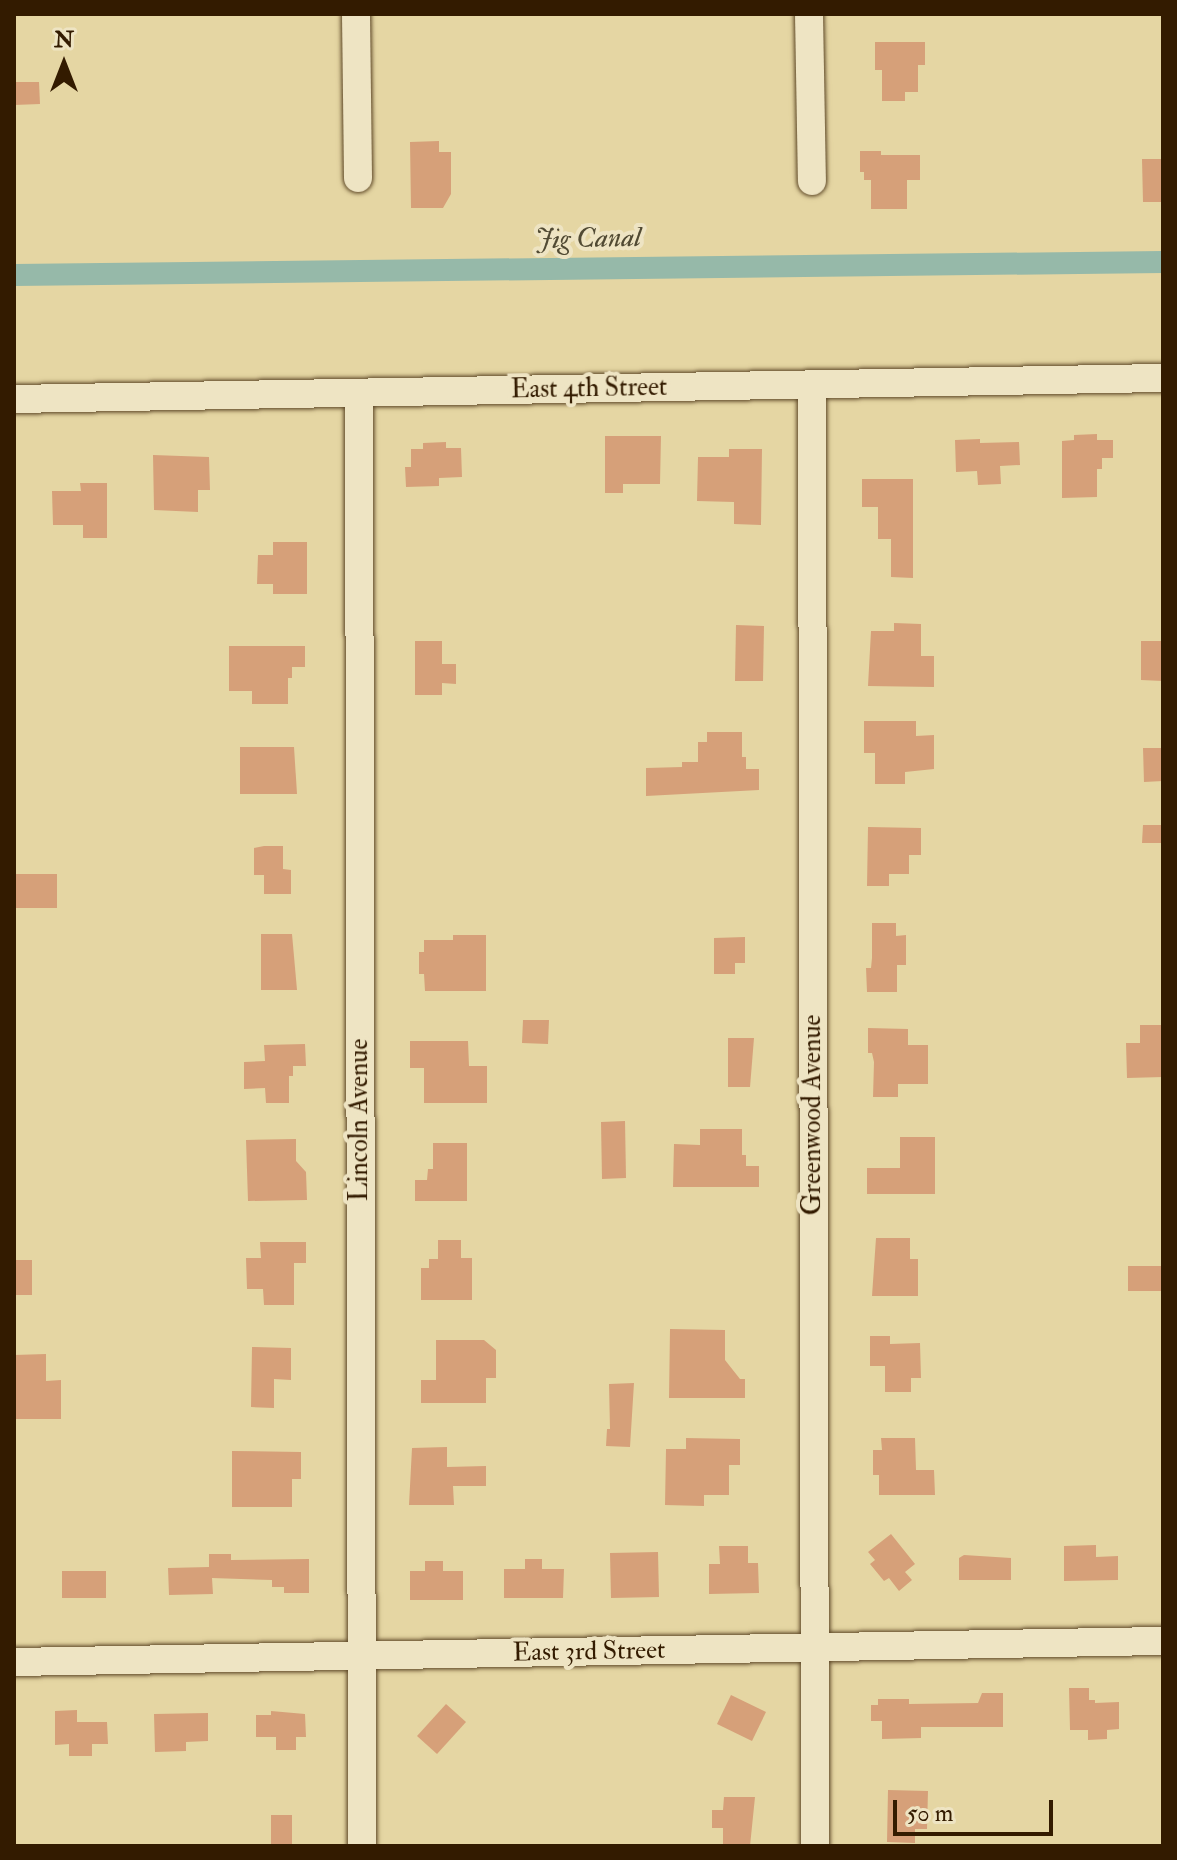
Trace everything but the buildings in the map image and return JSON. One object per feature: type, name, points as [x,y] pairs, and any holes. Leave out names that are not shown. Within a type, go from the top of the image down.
[{"type":"street","points":[[356,14],[358,178]]},
{"type":"street","points":[[809,14],[812,181]]},
{"type":"street","name":"East 4th Street","points":[[14,399],[1163,378]]},
{"type":"street","name":"Greenwood Avenue","points":[[812,385],[815,1846]]},
{"type":"street","name":"Lincoln Avenue","points":[[359,394],[362,1846]]},
{"type":"street","name":"East 3rd Street","points":[[14,1662],[1163,1641]]},
{"type":"waterway","name":"Jig Canal","points":[[14,275],[1163,262]]}]
